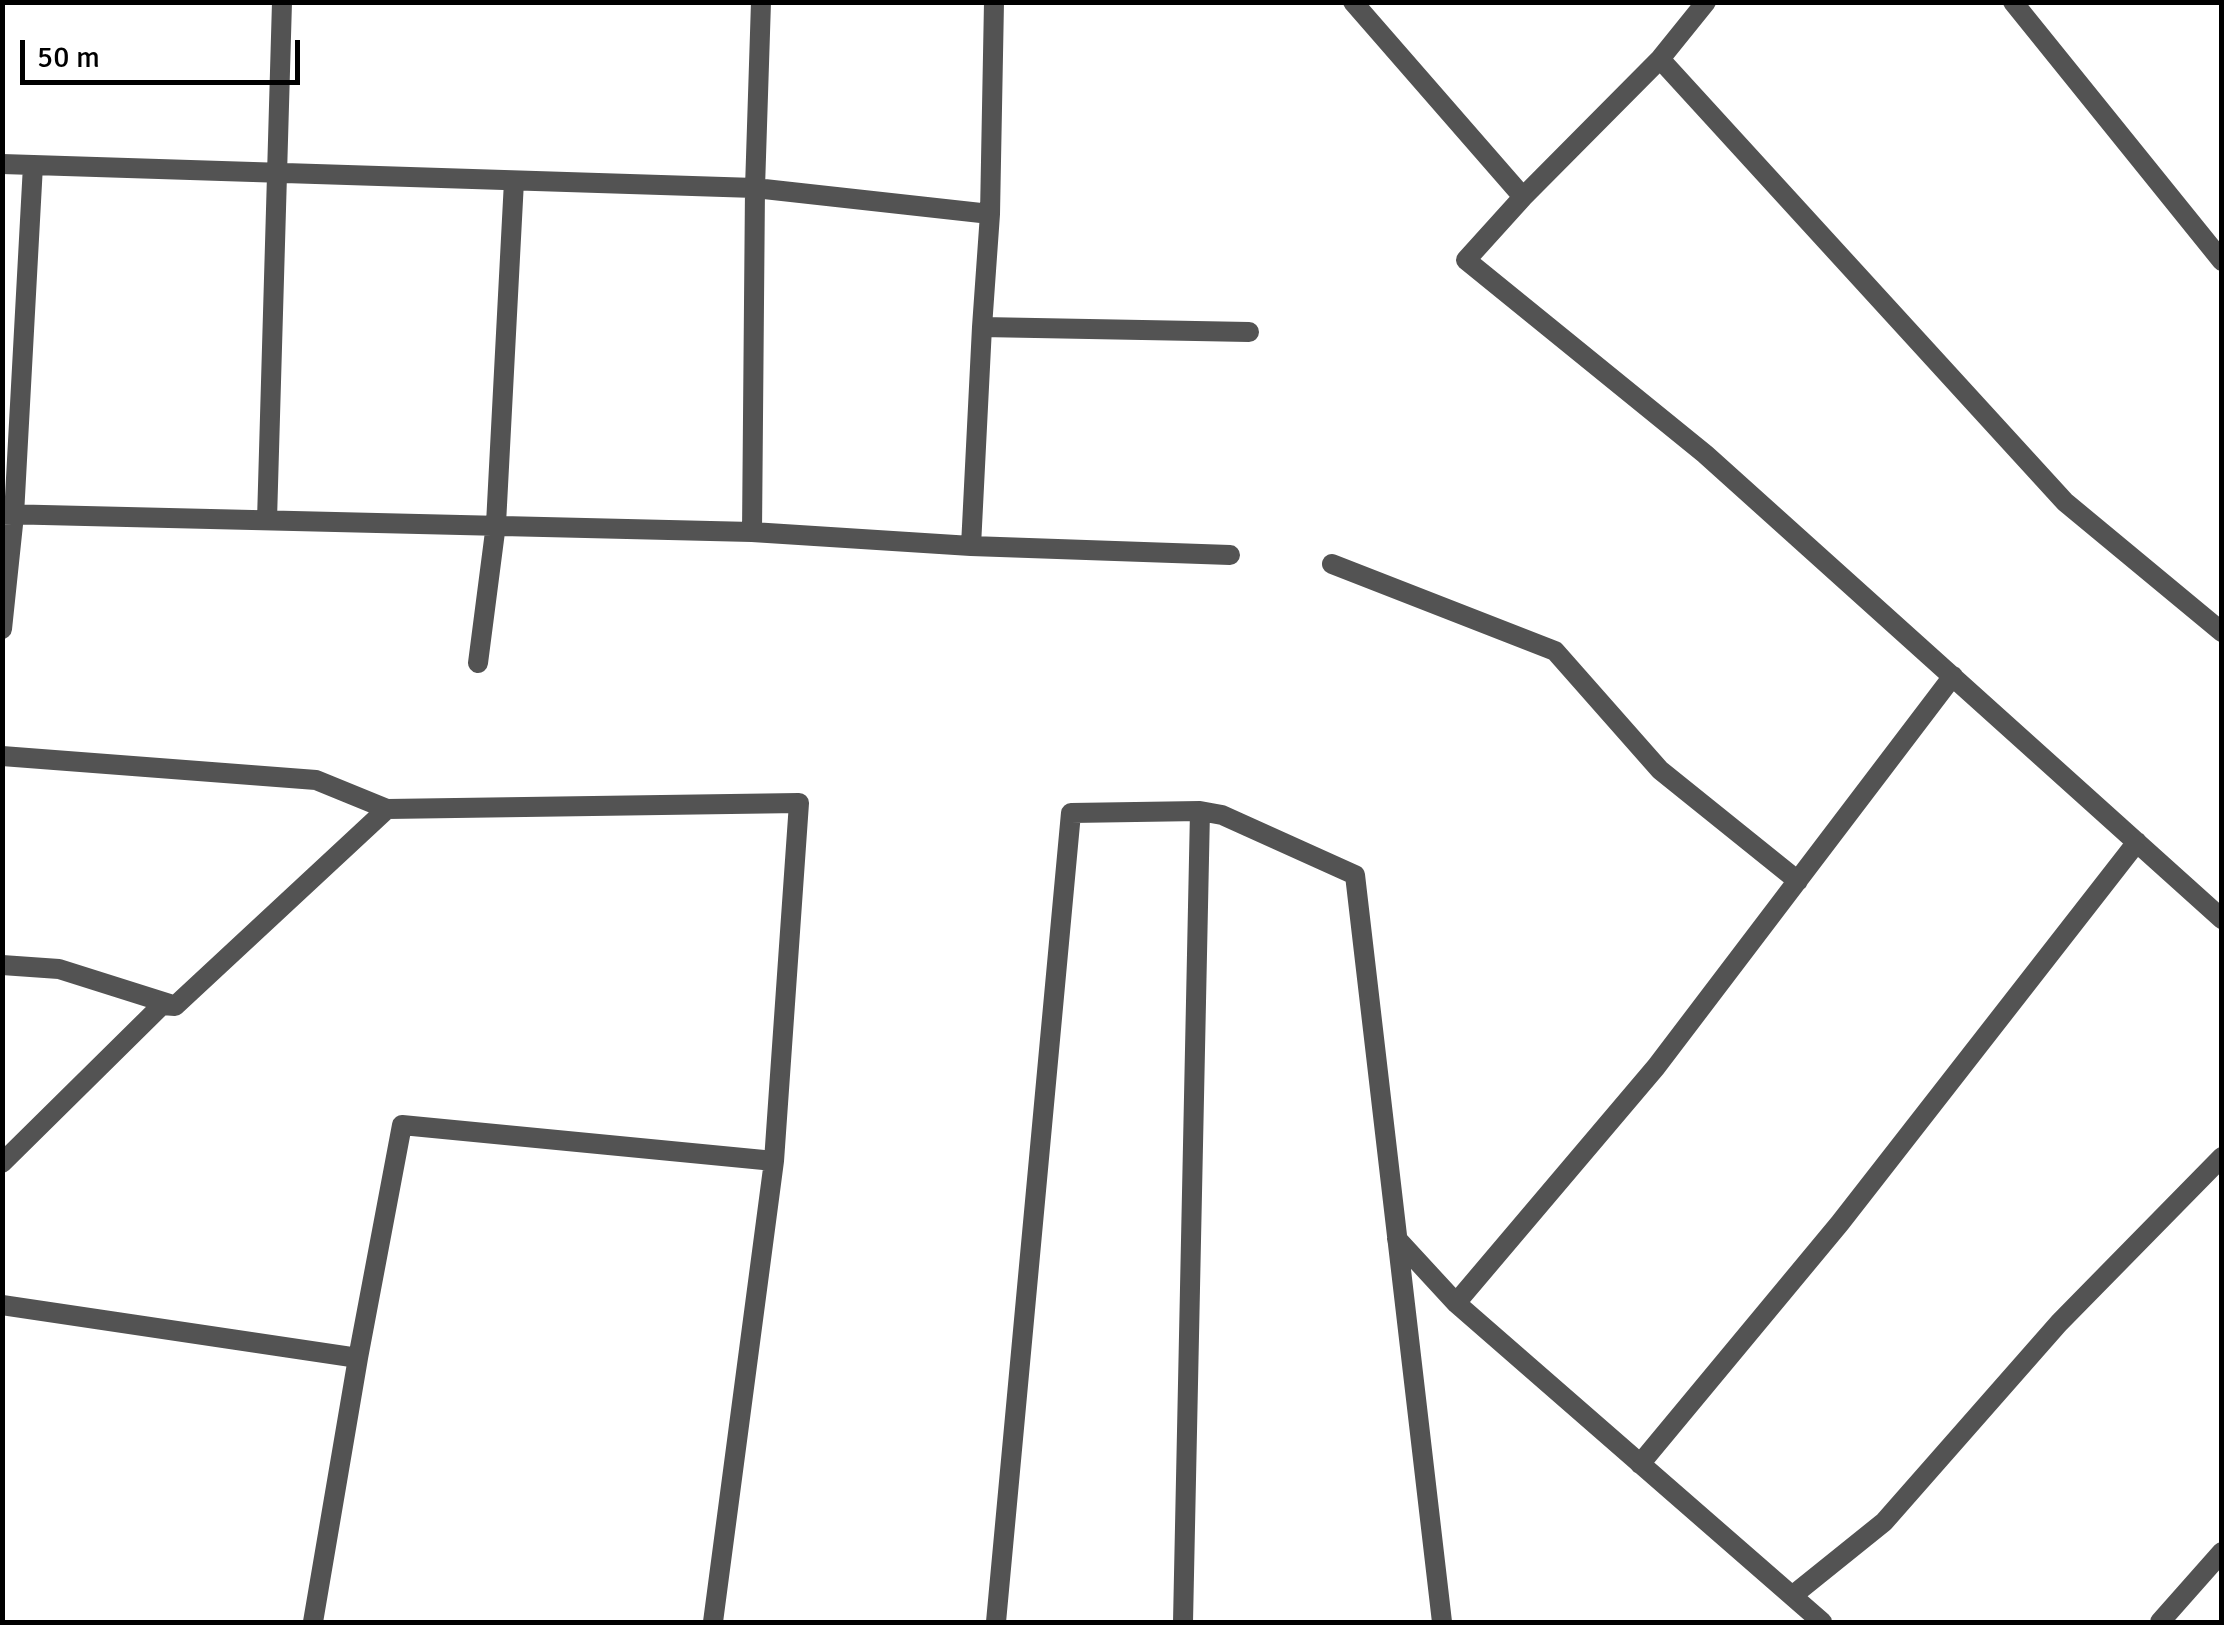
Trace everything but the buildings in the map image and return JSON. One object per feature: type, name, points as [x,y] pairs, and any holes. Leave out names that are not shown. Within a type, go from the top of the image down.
[{"type":"street","points":[[267,520],[282,2]]},
{"type":"street","points":[[752,532],[761,2]]},
{"type":"street","points":[[971,546],[990,214],[994,2]]},
{"type":"street","points":[[1353,2],[1523,197]]},
{"type":"street","points":[[1706,2],[1660,59],[1466,260],[1706,454],[2222,919]]},
{"type":"street","points":[[2013,2],[2222,261]]},
{"type":"street","points":[[1660,59],[2065,502],[2222,632]]},
{"type":"street","points":[[2,164],[755,188],[990,214]]},
{"type":"street","points":[[2,629],[33,165]]},
{"type":"street","points":[[478,663],[496,524],[514,181]]},
{"type":"street","points":[[982,327],[1249,332]]},
{"type":"street","points":[[8,514],[752,532],[971,546],[1230,555]]},
{"type":"street","points":[[1332,564],[1555,651],[1660,770],[1798,880]]},
{"type":"street","points":[[1456,1303],[1656,1067],[1953,676]]},
{"type":"street","points":[[2,756],[316,780],[387,809],[799,803],[774,1161],[713,1622]]},
{"type":"street","points":[[2,1163],[162,1006],[175,1006],[387,809]]},
{"type":"street","points":[[1183,1622],[1200,811]]},
{"type":"street","points":[[996,1622],[1070,814],[1200,811],[1222,815],[1354,875],[1442,1622]]},
{"type":"street","points":[[1640,1464],[1840,1223],[2137,842]]},
{"type":"street","points":[[2,965],[59,969],[175,1006]]},
{"type":"street","points":[[313,1622],[402,1125],[774,1161]]},
{"type":"street","points":[[1792,1596],[1884,1522],[2059,1323],[2222,1157]]},
{"type":"street","points":[[1397,1238],[1456,1303],[1822,1622]]},
{"type":"street","points":[[2,1305],[358,1358]]},
{"type":"street","points":[[2160,1622],[2222,1552]]}]
